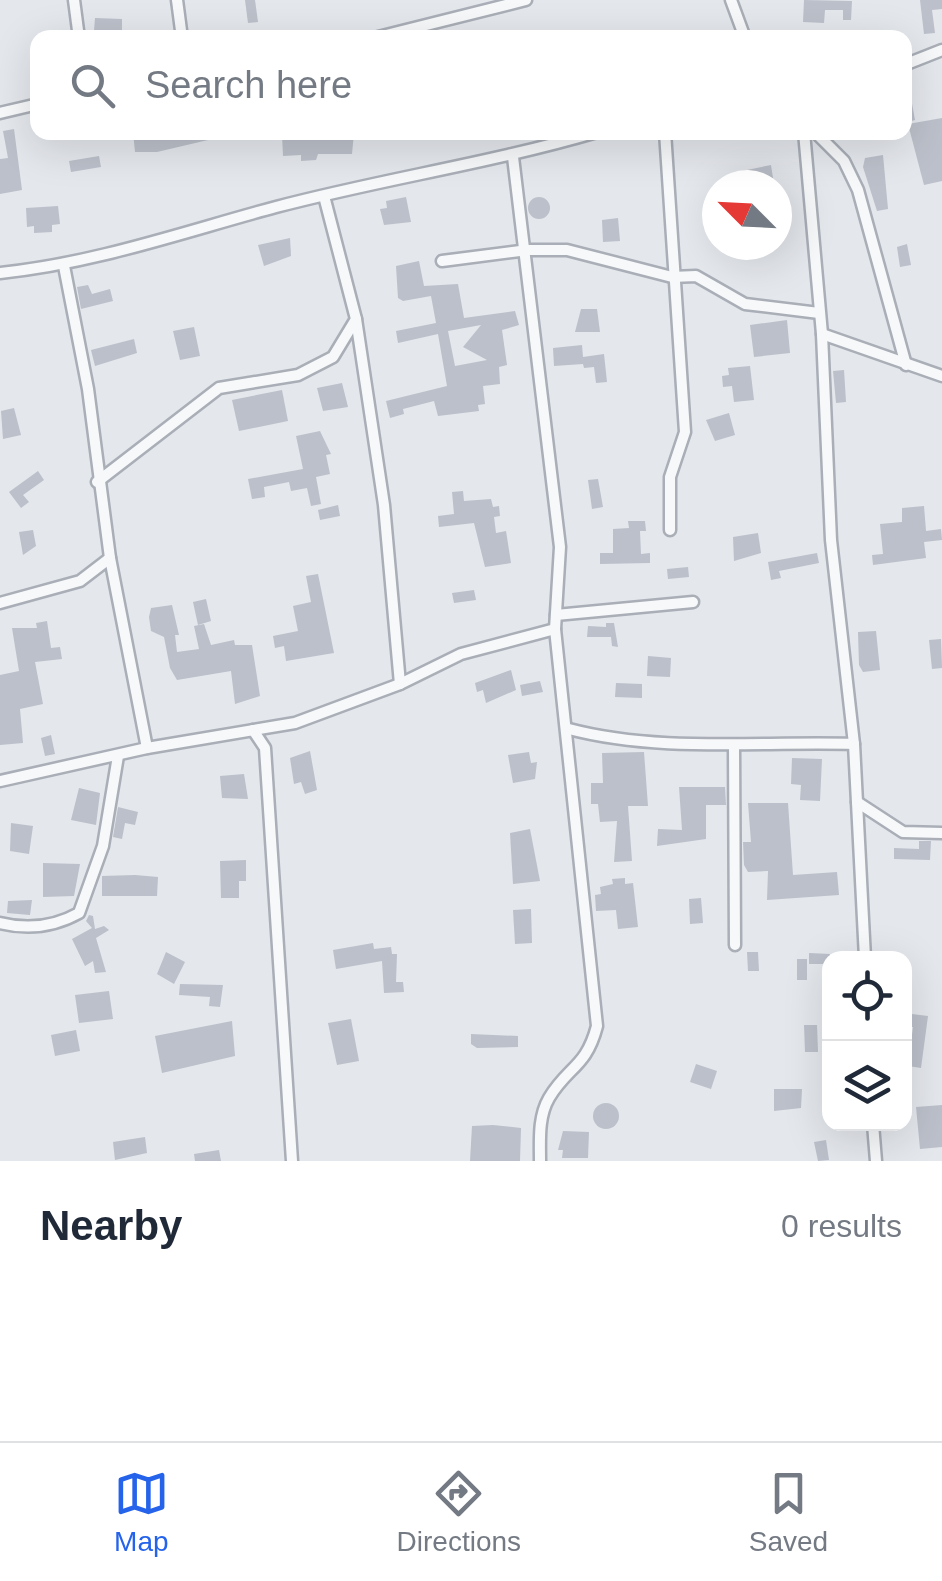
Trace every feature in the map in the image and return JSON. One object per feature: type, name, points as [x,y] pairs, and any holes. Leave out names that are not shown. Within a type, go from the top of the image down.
[{"type":"street","points":[[74,0],[77,30]]},
{"type":"street","points":[[177,0],[181,30]]},
{"type":"street","points":[[406,30],[526,0]]},
{"type":"street","points":[[731,0],[742,30]]},
{"type":"street","points":[[912,62],[942,50]]},
{"type":"street","points":[[0,113],[30,106]]},
{"type":"street","points":[[0,273],[64,266],[324,196],[513,156],[569,140]]},
{"type":"street","points":[[665,140],[685,432],[670,477],[670,530]]},
{"type":"street","points":[[805,140],[822,334],[831,540],[854,744],[865,951]]},
{"type":"street","points":[[823,140],[844,162],[858,190],[906,365]]},
{"type":"street","points":[[513,156],[528,250],[560,547],[556,630],[597,1026],[590,1054],[549,1098],[540,1126],[540,1161]]},
{"type":"street","points":[[324,196],[356,319],[384,505],[400,684]]},
{"type":"street","points":[[442,261],[528,250],[567,250],[672,276],[696,276],[745,304],[819,313]]},
{"type":"street","points":[[64,266],[88,389],[97,482],[110,558],[147,748]]},
{"type":"street","points":[[97,482],[219,388],[298,375],[332,358],[356,319]]},
{"type":"street","points":[[822,334],[942,376]]},
{"type":"street","points":[[0,603],[80,582],[110,558]]},
{"type":"street","points":[[556,615],[693,602]]},
{"type":"street","points":[[0,781],[147,748],[295,723],[400,684],[462,654],[556,630]]},
{"type":"street","points":[[569,729],[600,738],[734,745],[768,741],[854,744]]},
{"type":"street","points":[[253,730],[265,748],[292,1161]]},
{"type":"street","points":[[734,745],[735,945]]},
{"type":"street","points":[[0,923],[20,928],[60,924],[79,914],[102,846],[118,756]]},
{"type":"street","points":[[857,802],[903,832],[942,833]]},
{"type":"street","points":[[874,1131],[876,1161]]},
{"type":"building","points":[[245,0],[255,0],[258,22],[248,23]]},
{"type":"building","points":[[804,0],[852,1],[851,20],[843,20],[843,10],[825,10],[824,23],[803,22]]},
{"type":"building","points":[[920,0],[942,0],[942,9],[932,10],[935,33],[924,34]]},
{"type":"building","points":[[95,18],[122,19],[122,30],[94,30]]},
{"type":"building","points":[[942,118],[942,181],[924,185],[912,139],[912,123]]},
{"type":"building","points":[[14,129],[22,190],[0,194],[0,159],[8,158],[3,131]]},
{"type":"building","points":[[134,140],[208,140],[157,152],[135,152]]},
{"type":"building","points":[[282,140],[353,140],[352,154],[318,154],[316,160],[301,161],[301,155],[283,156]]},
{"type":"building","points":[[883,155],[888,209],[877,211],[863,167],[865,158]]},
{"type":"building","points":[[99,156],[101,167],[71,172],[69,161]]},
{"type":"building","points":[[771,165],[772,170],[747,170]]},
{"type":"building","points":[[406,197],[411,222],[384,225],[380,209],[387,208],[386,201]]},
{"type":"building","points":[[539,197],[547,200],[547,216],[539,219],[531,216],[528,208],[531,200]]},
{"type":"building","points":[[58,206],[60,224],[52,225],[52,232],[34,233],[34,226],[27,227],[26,208]]},
{"type":"building","points":[[618,218],[620,241],[603,242],[602,220]]},
{"type":"building","points":[[290,238],[291,256],[264,266],[258,245]]},
{"type":"building","points":[[907,244],[911,265],[900,267],[897,247]]},
{"type":"building","points":[[419,261],[424,286],[458,284],[464,318],[515,311],[519,325],[502,330],[507,365],[499,367],[500,384],[483,386],[485,404],[478,405],[479,411],[438,416],[434,401],[403,409],[404,414],[390,418],[386,401],[447,386],[438,334],[398,343],[396,331],[436,323],[431,296],[403,301],[398,298],[396,266]],"holes":[[[481,325],[463,347],[487,360],[455,366],[448,331]]]},
{"type":"building","points":[[88,285],[92,294],[110,289],[113,301],[81,309],[77,287]]},
{"type":"building","points":[[581,309],[597,309],[600,332],[575,332]]},
{"type":"building","points":[[787,320],[790,353],[754,357],[750,325]]},
{"type":"building","points":[[194,327],[200,356],[180,360],[173,331]]},
{"type":"building","points":[[134,339],[137,353],[95,366],[91,350]]},
{"type":"building","points":[[582,345],[583,357],[604,354],[607,382],[596,383],[594,367],[554,366],[553,348]]},
{"type":"building","points":[[750,366],[754,400],[734,402],[732,386],[723,387],[722,376],[729,375],[728,368]]},
{"type":"building","points":[[844,370],[846,402],[836,403],[833,371]]},
{"type":"building","points":[[342,383],[348,407],[323,411],[317,388]]},
{"type":"building","points":[[282,390],[288,421],[239,431],[232,400]]},
{"type":"building","points":[[14,408],[21,435],[3,439],[1,411]]},
{"type":"building","points":[[729,413],[735,435],[715,441],[706,420]]},
{"type":"building","points":[[320,431],[331,454],[326,455],[330,474],[316,477],[321,504],[311,506],[307,488],[291,491],[289,482],[264,487],[265,497],[252,499],[248,479],[303,469],[296,436]]},
{"type":"building","points":[[38,471],[44,480],[23,495],[29,502],[21,508],[9,492]]},
{"type":"building","points":[[598,479],[603,507],[592,509],[588,480]]},
{"type":"building","points":[[463,491],[464,501],[491,499],[493,507],[499,506],[500,516],[494,517],[496,533],[506,531],[511,563],[485,567],[474,523],[439,527],[438,516],[454,514],[452,492]]},
{"type":"building","points":[[338,505],[340,516],[320,520],[318,510]]},
{"type":"building","points":[[924,506],[926,531],[941,529],[942,540],[924,542],[926,558],[873,565],[872,555],[883,554],[880,524],[902,522],[902,508]]},
{"type":"building","points":[[628,521],[645,521],[646,531],[640,531],[641,554],[650,553],[650,563],[600,564],[600,553],[613,553],[613,529],[629,528]]},
{"type":"building","points":[[33,530],[36,546],[23,555],[19,532]]},
{"type":"building","points":[[758,533],[761,553],[734,561],[733,537]]},
{"type":"building","points":[[817,553],[819,563],[779,571],[781,578],[771,580],[768,562]]},
{"type":"building","points":[[688,567],[689,577],[668,579],[667,569]]},
{"type":"building","points":[[318,574],[334,653],[286,661],[284,646],[275,648],[273,636],[298,631],[293,606],[311,602],[306,576]]},
{"type":"building","points":[[474,590],[476,600],[454,603],[452,593]]},
{"type":"building","points":[[206,599],[211,621],[198,625],[193,602]]},
{"type":"building","points":[[172,605],[179,635],[175,635],[177,652],[199,649],[194,626],[204,624],[211,645],[234,640],[235,645],[252,645],[260,696],[235,704],[231,671],[177,680],[170,668],[164,637],[151,631],[149,617],[151,608]]},
{"type":"building","points":[[47,621],[51,648],[60,647],[62,659],[35,662],[43,704],[20,709],[23,743],[0,745],[0,675],[19,671],[12,628],[37,628],[36,623]]},
{"type":"building","points":[[606,623],[614,623],[618,647],[612,646],[611,637],[587,637],[588,626],[606,627]]},
{"type":"building","points":[[876,631],[880,670],[863,672],[859,665],[858,632]]},
{"type":"building","points":[[941,639],[942,668],[932,669],[929,640]]},
{"type":"building","points":[[648,656],[671,658],[670,677],[647,676]]},
{"type":"building","points":[[511,670],[516,690],[486,703],[483,690],[477,692],[475,683]]},
{"type":"building","points":[[540,681],[543,692],[522,696],[520,685]]},
{"type":"building","points":[[616,683],[642,684],[642,698],[615,697]]},
{"type":"building","points":[[51,735],[55,754],[45,756],[41,738]]},
{"type":"building","points":[[310,751],[317,790],[305,794],[301,782],[294,784],[290,758]]},
{"type":"building","points":[[529,752],[531,763],[537,762],[535,779],[513,783],[508,755]]},
{"type":"building","points":[[644,752],[648,806],[628,806],[632,861],[614,862],[617,821],[600,822],[598,804],[591,804],[591,783],[603,783],[602,753]]},
{"type":"building","points":[[792,758],[822,759],[820,801],[800,800],[801,785],[791,784]]},
{"type":"building","points":[[244,774],[248,799],[222,798],[220,776]]},
{"type":"building","points":[[679,787],[725,787],[726,805],[706,805],[706,839],[657,846],[658,829],[682,830]]},
{"type":"building","points":[[79,788],[100,793],[96,825],[71,820]]},
{"type":"building","points":[[748,803],[788,803],[793,875],[837,872],[839,895],[767,900],[768,871],[748,872],[744,865],[743,842],[751,842]]},
{"type":"building","points":[[118,807],[138,812],[135,825],[125,823],[122,839],[113,837]]},
{"type":"building","points":[[11,823],[33,826],[29,854],[10,851]]},
{"type":"building","points":[[530,829],[540,881],[513,884],[510,833]]},
{"type":"building","points":[[919,841],[931,841],[930,860],[894,859],[894,848],[919,849]]},
{"type":"building","points":[[246,860],[246,881],[239,881],[239,898],[221,898],[220,861]]},
{"type":"building","points":[[43,863],[80,864],[74,896],[43,897]]},
{"type":"building","points":[[102,876],[158,877],[157,896],[102,896]]},
{"type":"building","points":[[625,878],[625,884],[633,883],[638,927],[618,929],[616,910],[596,911],[595,895],[601,894],[600,887],[613,884],[612,879]]},
{"type":"building","points":[[701,898],[703,923],[690,924],[689,899]]},
{"type":"building","points":[[32,900],[30,915],[7,913],[8,901]]},
{"type":"building","points":[[531,909],[532,943],[515,944],[513,910]]},
{"type":"building","points":[[89,915],[93,916],[95,929],[104,926],[109,930],[96,938],[106,972],[95,973],[93,961],[85,966],[72,939],[92,928],[86,921]]},
{"type":"building","points":[[373,943],[374,949],[391,947],[392,954],[397,954],[396,982],[403,982],[404,992],[384,993],[382,961],[336,969],[333,950]]},
{"type":"building","points":[[166,952],[185,962],[174,984],[157,974]]},
{"type":"building","points":[[747,952],[758,952],[759,971],[748,971]]},
{"type":"building","points":[[809,953],[822,954],[822,964],[809,964]]},
{"type":"building","points":[[797,959],[807,959],[807,980],[797,980]]},
{"type":"building","points":[[180,984],[223,985],[220,1007],[209,1006],[210,997],[179,995]]},
{"type":"building","points":[[109,991],[113,1019],[79,1023],[75,995]]},
{"type":"building","points":[[912,1014],[928,1016],[921,1068],[912,1067]]},
{"type":"building","points":[[351,1019],[359,1061],[337,1065],[328,1023]]},
{"type":"building","points":[[232,1021],[235,1056],[162,1073],[155,1036]]},
{"type":"building","points":[[804,1025],[817,1025],[818,1052],[805,1052]]},
{"type":"building","points":[[76,1030],[80,1051],[55,1056],[51,1035]]},
{"type":"building","points":[[471,1034],[518,1036],[518,1047],[477,1048],[471,1044]]},
{"type":"building","points":[[696,1064],[717,1071],[711,1089],[690,1082]]},
{"type":"building","points":[[774,1089],[802,1089],[801,1108],[774,1111]]},
{"type":"building","points":[[606,1103],[616,1106],[616,1126],[606,1129],[596,1126],[593,1116],[596,1106]]},
{"type":"building","points":[[942,1105],[942,1147],[920,1149],[916,1107]]},
{"type":"building","points":[[472,1126],[521,1128],[520,1161],[470,1161]]},
{"type":"building","points":[[563,1131],[589,1132],[588,1158],[562,1158],[563,1150],[558,1150]]},
{"type":"building","points":[[145,1137],[147,1153],[115,1160],[113,1142]]},
{"type":"building","points":[[826,1140],[829,1160],[818,1161],[814,1142]]},
{"type":"building","points":[[219,1150],[221,1161],[195,1161],[194,1154]]}]
